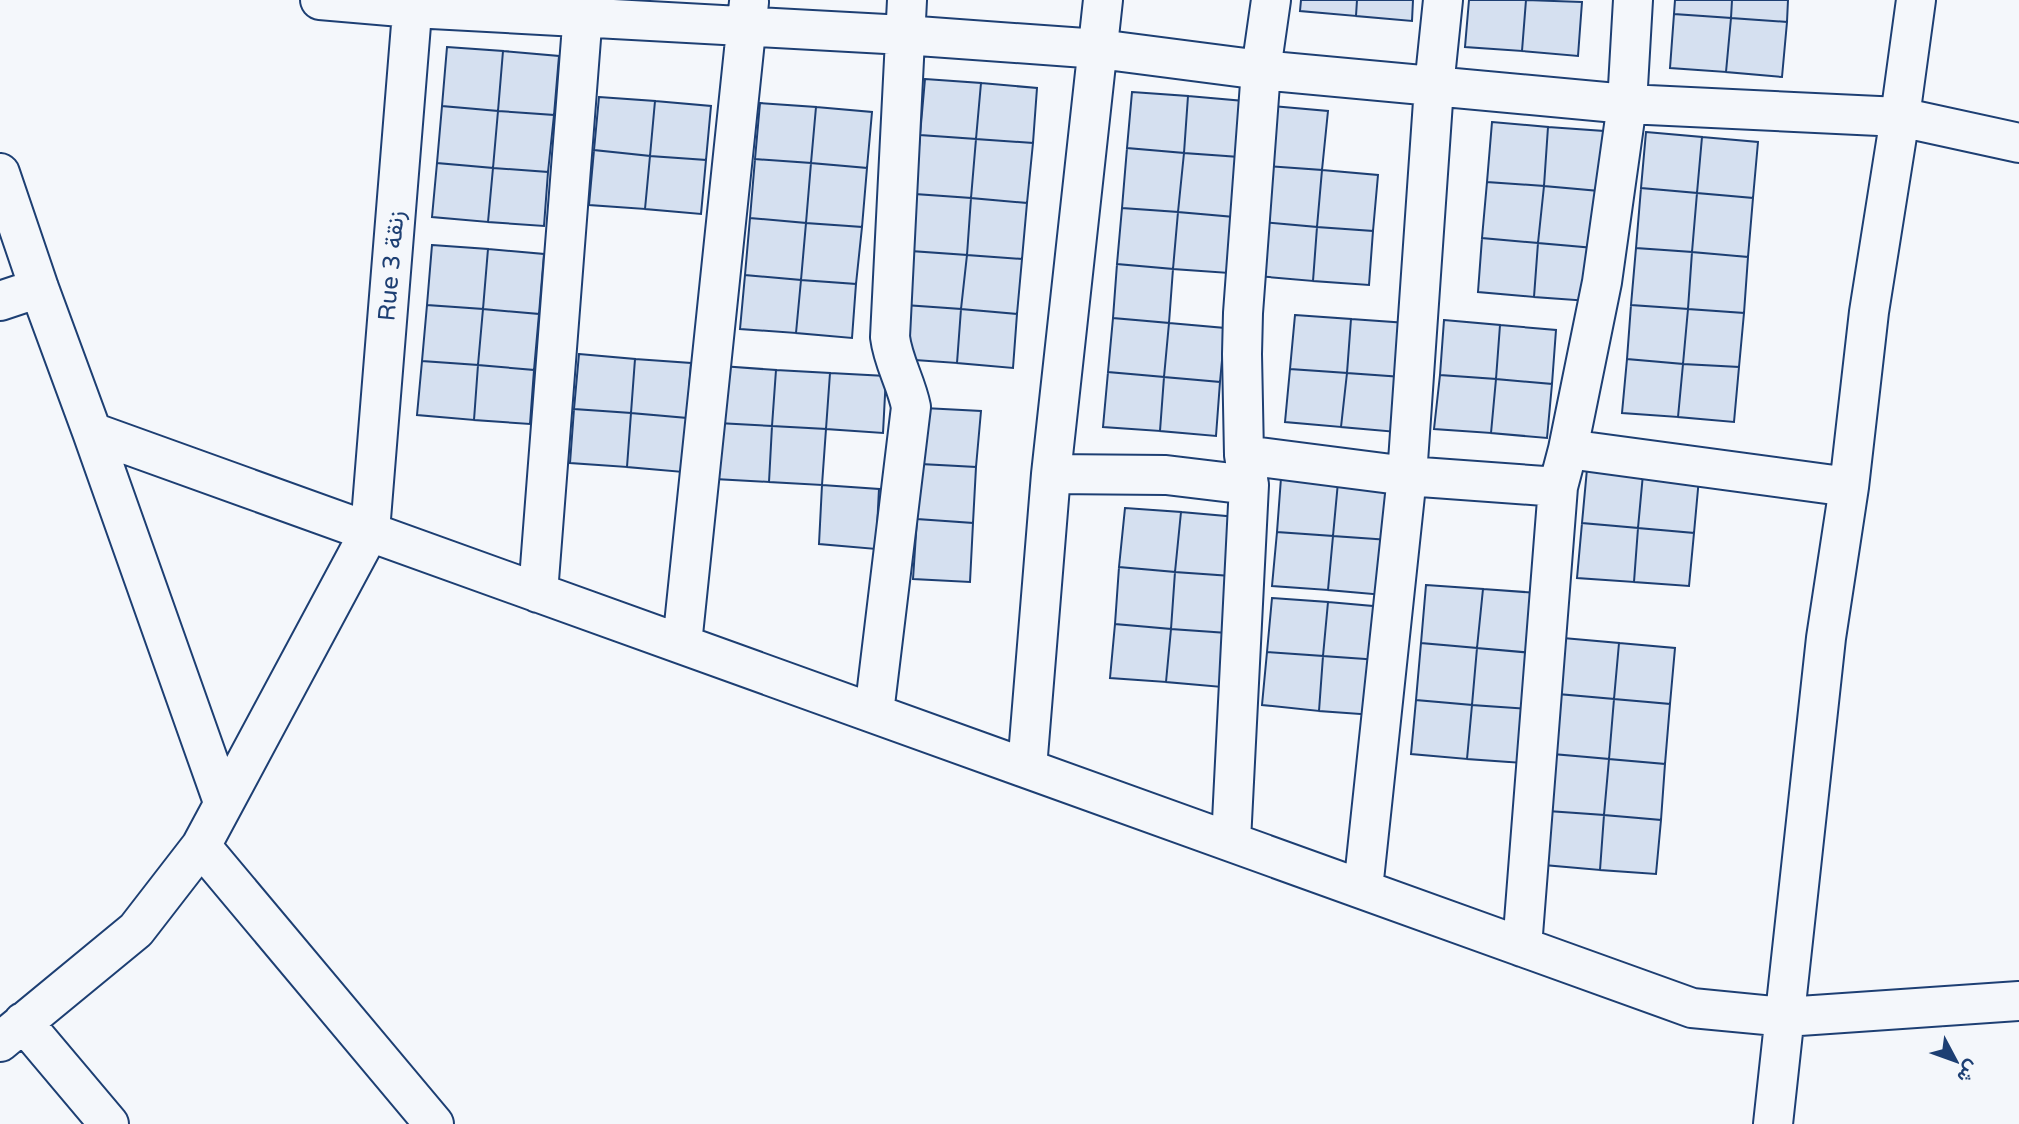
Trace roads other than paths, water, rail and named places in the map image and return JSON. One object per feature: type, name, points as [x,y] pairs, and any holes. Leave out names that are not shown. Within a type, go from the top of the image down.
[{"type":"street","points":[[320,0],[906,17],[1099,49],[1261,70],[1626,104],[1900,117],[2019,143]]},
{"type":"street","points":[[1027,768],[1051,474],[1103,0]]},
{"type":"street","points":[[1231,841],[1247,470],[1243,313],[1261,70],[1271,0]]},
{"type":"street","points":[[1363,889],[1407,476],[1434,87],[1443,0]]},
{"type":"street","points":[[1522,947],[1558,487],[1602,282],[1626,104],[1633,0]]},
{"type":"street","points":[[1773,1124],[1825,652],[1849,487],[1869,312],[1916,0]]},
{"type":"street","name":"Rue 3 زنقة","points":[[370,531],[413,4]]},
{"type":"street","points":[[538,593],[583,8]]},
{"type":"street","points":[[682,643],[748,13]]},
{"type":"street","points":[[874,713],[911,407],[893,356],[890,337],[906,17]]},
{"type":"street","points":[[0,173],[38,288],[223,802]]},
{"type":"street","points":[[0,301],[38,288]]},
{"type":"street","points":[[92,432],[1692,1008],[1785,1017],[2019,1001]]},
{"type":"street","points":[[1568,449],[1849,487]]},
{"type":"street","points":[[1051,474],[1166,475],[1247,470],[1407,476],[1558,487]]},
{"type":"street","points":[[109,1124],[12,1032],[136,930],[201,845],[370,531]]},
{"type":"street","points":[[201,845],[433,1124]]}]
